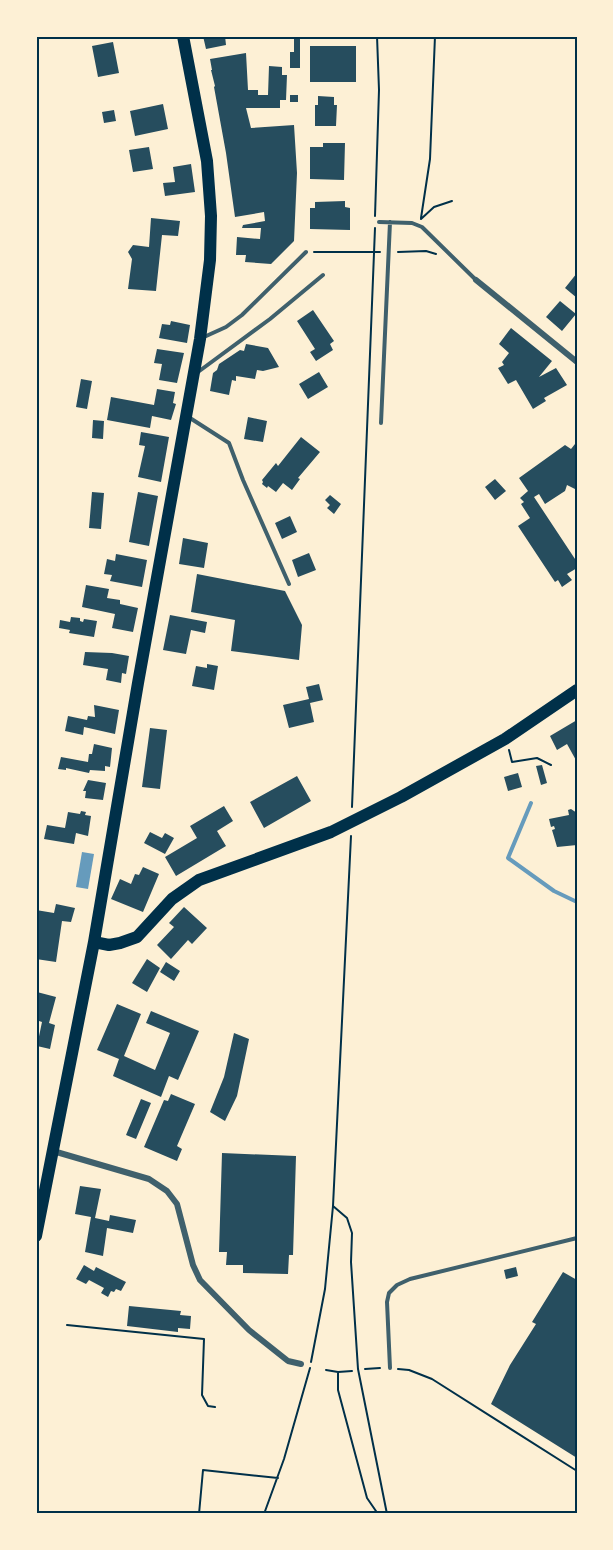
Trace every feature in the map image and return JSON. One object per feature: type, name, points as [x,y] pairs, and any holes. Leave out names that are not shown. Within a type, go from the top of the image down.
[{"type":"main road","points":[[36,1236],[94,942],[194,375],[210,260],[211,216],[202,132],[183,36]]},
{"type":"main road","points":[[94,942],[109,945],[120,944],[137,937],[172,900],[199,880],[331,832],[441,776],[505,739],[577,690]]},
{"type":"street","points":[[476,280],[577,362]]},
{"type":"street","points":[[53,1151],[149,1179],[167,1191],[177,1204],[196,1272],[207,1288],[249,1329],[288,1361],[301,1364]]},
{"type":"lane","points":[[379,222],[412,223],[422,226],[476,280]]},
{"type":"lane","points":[[381,423],[390,222]]},
{"type":"lane","points":[[200,339],[226,327],[242,315],[306,252]]},
{"type":"lane","points":[[194,375],[270,319],[323,275]]},
{"type":"lane","points":[[187,416],[229,443],[289,584]]},
{"type":"lane","points":[[390,1368],[387,1302],[389,1293],[397,1285],[434,1272],[577,1238]]},
{"type":"path","points":[[353,795],[379,100],[377,36]]},
{"type":"path","points":[[422,226],[421,212],[430,159],[435,36]]},
{"type":"path","points":[[422,219],[434,207],[452,201]]},
{"type":"path","points":[[389,252],[426,251],[439,256]]},
{"type":"path","points":[[306,252],[374,252]]},
{"type":"path","points":[[505,739],[512,762],[537,758],[551,765]]},
{"type":"path","points":[[312,1356],[325,1289],[333,1206],[350,854]]},
{"type":"path","points":[[333,1206],[342,1212],[351,1225],[352,1282],[360,1384],[387,1514]]},
{"type":"path","points":[[67,1325],[204,1339],[202,1395],[208,1406],[215,1407]]},
{"type":"path","points":[[365,1369],[410,1370],[432,1379],[577,1471]]},
{"type":"path","points":[[326,1370],[352,1371]]},
{"type":"path","points":[[338,1372],[338,1390],[367,1498],[378,1514]]},
{"type":"path","points":[[264,1514],[278,1478],[308,1376]]},
{"type":"path","points":[[199,1514],[203,1470],[278,1478]]},
{"type":"water","points":[[82,852],[94,854],[88,889],[76,887]]},
{"type":"building","points":[[203,36],[225,36],[226,45],[206,49]]},
{"type":"building","points":[[294,37],[300,37],[300,68],[290,68],[290,52],[294,52]]},
{"type":"building","points":[[113,42],[119,73],[98,77],[92,46]]},
{"type":"building","points":[[310,46],[356,46],[356,82],[310,82]]},
{"type":"building","points":[[246,53],[248,90],[258,90],[258,95],[268,95],[269,66],[282,67],[282,75],[287,75],[286,100],[280,100],[280,108],[246,108],[251,128],[294,125],[297,173],[294,241],[271,264],[245,262],[246,255],[236,255],[237,237],[260,239],[261,228],[242,228],[243,225],[265,221],[264,212],[235,217],[211,70],[210,59]]},
{"type":"building","points":[[290,95],[298,95],[298,102],[290,102]]},
{"type":"building","points":[[318,96],[334,97],[334,105],[337,105],[336,126],[315,126],[315,105],[318,105]]},
{"type":"building","points":[[163,104],[168,129],[135,136],[130,111]]},
{"type":"building","points":[[114,110],[116,121],[104,123],[102,112]]},
{"type":"building","points":[[323,143],[345,143],[344,180],[310,179],[310,147],[323,147]]},
{"type":"building","points":[[149,147],[153,169],[133,172],[129,150]]},
{"type":"building","points":[[191,164],[195,192],[165,196],[163,183],[175,182],[173,167]]},
{"type":"building","points":[[345,201],[345,207],[350,208],[350,230],[310,229],[310,208],[315,208],[315,202]]},
{"type":"building","points":[[151,218],[180,221],[178,236],[162,235],[156,291],[128,289],[132,259],[128,252],[133,245],[149,247]]},
{"type":"building","points":[[577,273],[577,298],[565,288]]},
{"type":"building","points":[[560,301],[576,314],[562,331],[546,317]]},
{"type":"building","points":[[313,310],[334,341],[330,344],[333,350],[316,361],[310,352],[315,349],[297,321]]},
{"type":"building","points":[[171,321],[190,325],[187,343],[159,338],[162,324],[170,325]]},
{"type":"building","points":[[511,328],[552,361],[539,377],[556,368],[567,385],[544,398],[546,401],[533,409],[516,380],[508,384],[498,368],[504,365],[502,362],[509,353],[499,344]]},
{"type":"building","points":[[246,344],[268,348],[279,367],[263,371],[257,370],[255,379],[236,376],[236,381],[232,380],[229,395],[210,391],[213,373],[219,364],[240,350],[244,351]]},
{"type":"building","points":[[157,349],[184,353],[177,383],[159,380],[162,364],[154,363]]},
{"type":"building","points":[[319,372],[328,387],[308,399],[299,384]]},
{"type":"building","points":[[81,379],[92,381],[87,409],[76,407]]},
{"type":"building","points":[[157,389],[175,392],[173,403],[176,404],[171,420],[152,416],[150,428],[107,420],[111,397],[154,405]]},
{"type":"building","points":[[248,417],[267,421],[263,442],[244,439]]},
{"type":"building","points":[[93,420],[104,421],[103,439],[92,438]]},
{"type":"building","points":[[141,432],[169,437],[161,482],[138,477],[145,446],[139,445]]},
{"type":"building","points":[[301,437],[320,452],[298,478],[300,479],[292,490],[283,483],[276,492],[268,486],[267,488],[262,484],[262,480],[276,463],[278,466]]},
{"type":"building","points":[[575,444],[577,445],[577,490],[567,485],[565,491],[545,504],[539,494],[534,497],[577,562],[577,568],[567,574],[572,580],[562,587],[558,580],[555,582],[518,526],[530,518],[520,498],[528,491],[519,478],[565,445],[571,449]]},
{"type":"building","points":[[495,479],[506,491],[495,500],[485,487]]},
{"type":"building","points":[[92,492],[104,493],[101,529],[89,528]]},
{"type":"building","points":[[138,492],[158,496],[149,546],[129,542]]},
{"type":"building","points":[[330,495],[341,504],[334,514],[327,508],[330,505],[325,500]]},
{"type":"building","points":[[290,516],[297,532],[282,539],[275,523]]},
{"type":"building","points":[[183,538],[208,543],[204,568],[179,564]]},
{"type":"building","points":[[309,553],[316,570],[298,577],[292,560]]},
{"type":"building","points":[[116,554],[147,560],[142,587],[110,581],[112,575],[104,574],[107,559],[115,561]]},
{"type":"building","points":[[197,574],[285,591],[302,625],[299,660],[231,651],[235,620],[191,612]]},
{"type":"building","points":[[86,585],[109,589],[107,598],[120,600],[120,604],[138,608],[133,632],[112,628],[115,614],[82,607]]},
{"type":"building","points":[[170,615],[207,622],[205,633],[191,630],[186,654],[163,650]]},
{"type":"building","points":[[71,617],[80,618],[83,622],[84,619],[97,621],[94,637],[69,633],[70,630],[59,628],[60,620],[70,622]]},
{"type":"building","points":[[85,652],[129,656],[126,674],[122,673],[121,683],[106,680],[108,669],[83,665]]},
{"type":"building","points":[[207,664],[218,666],[214,690],[192,686],[196,666],[207,668]]},
{"type":"building","points":[[319,684],[323,700],[310,703],[314,722],[289,728],[283,705],[309,699],[306,687]]},
{"type":"building","points":[[94,705],[119,710],[115,734],[84,727],[83,735],[65,731],[68,716],[87,720],[88,716],[95,717]]},
{"type":"building","points":[[577,720],[577,762],[567,744],[557,750],[550,736]]},
{"type":"building","points":[[150,728],[167,730],[160,789],[142,787]]},
{"type":"building","points":[[94,744],[112,748],[110,767],[105,766],[105,771],[90,770],[89,773],[66,768],[66,770],[58,769],[61,757],[88,762]]},
{"type":"building","points":[[542,765],[547,783],[541,785],[536,766]]},
{"type":"building","points":[[518,773],[522,787],[508,791],[504,777]]},
{"type":"building","points":[[297,776],[311,801],[264,828],[250,802]]},
{"type":"building","points":[[88,780],[106,783],[103,800],[85,798],[86,791],[83,791]]},
{"type":"building","points":[[224,806],[233,821],[217,831],[226,846],[176,876],[165,857],[197,838],[190,826]]},
{"type":"building","points":[[571,809],[577,813],[577,845],[557,847],[552,830],[555,829],[554,826],[551,827],[549,819],[569,815],[568,810]]},
{"type":"building","points":[[81,811],[91,816],[88,836],[76,833],[74,844],[44,839],[47,825],[65,828],[68,812],[80,814]]},
{"type":"building","points":[[150,832],[162,838],[165,833],[174,838],[165,854],[144,843]]},
{"type":"building","points":[[143,867],[159,874],[143,912],[111,899],[120,879],[131,884],[135,874],[139,875]]},
{"type":"building","points":[[56,904],[75,908],[71,922],[62,921],[56,962],[36,959],[36,910],[54,913]]},
{"type":"building","points":[[184,907],[207,928],[192,944],[188,940],[171,959],[157,945],[174,927],[169,923]]},
{"type":"building","points":[[147,959],[160,968],[147,992],[132,983]]},
{"type":"building","points":[[166,962],[180,971],[174,981],[160,972]]},
{"type":"building","points":[[37,992],[56,997],[49,1023],[55,1025],[50,1049],[37,1046],[42,1022],[36,1020]]},
{"type":"building","points":[[117,1004],[141,1014],[124,1056],[155,1070],[170,1033],[146,1023],[151,1011],[199,1031],[178,1080],[169,1076],[161,1097],[113,1076],[119,1059],[97,1050]]},
{"type":"building","points":[[234,1033],[249,1039],[237,1096],[225,1121],[210,1112],[224,1077]]},
{"type":"building","points":[[171,1094],[195,1104],[177,1146],[182,1149],[177,1161],[144,1147],[164,1100],[168,1101]]},
{"type":"building","points":[[141,1099],[151,1103],[136,1139],[126,1135]]},
{"type":"building","points":[[222,1153],[296,1156],[293,1255],[289,1255],[288,1274],[243,1273],[243,1265],[226,1265],[227,1252],[219,1252]]},
{"type":"building","points":[[80,1186],[101,1189],[95,1218],[109,1221],[110,1215],[136,1220],[133,1233],[107,1228],[103,1256],[85,1252],[91,1217],[75,1214]]},
{"type":"building","points":[[84,1265],[94,1271],[96,1267],[126,1282],[121,1291],[116,1289],[114,1292],[111,1291],[108,1297],[101,1293],[104,1288],[89,1280],[86,1284],[76,1279]]},
{"type":"building","points":[[516,1267],[518,1276],[506,1279],[504,1270]]},
{"type":"building","points":[[563,1272],[577,1280],[577,1458],[491,1404],[510,1365],[536,1324],[532,1322]]},
{"type":"building","points":[[129,1306],[181,1311],[180,1315],[191,1316],[190,1329],[178,1328],[178,1332],[127,1326]]},
{"type":"waterway","points":[[531,803],[508,858],[554,891],[577,902]]}]
